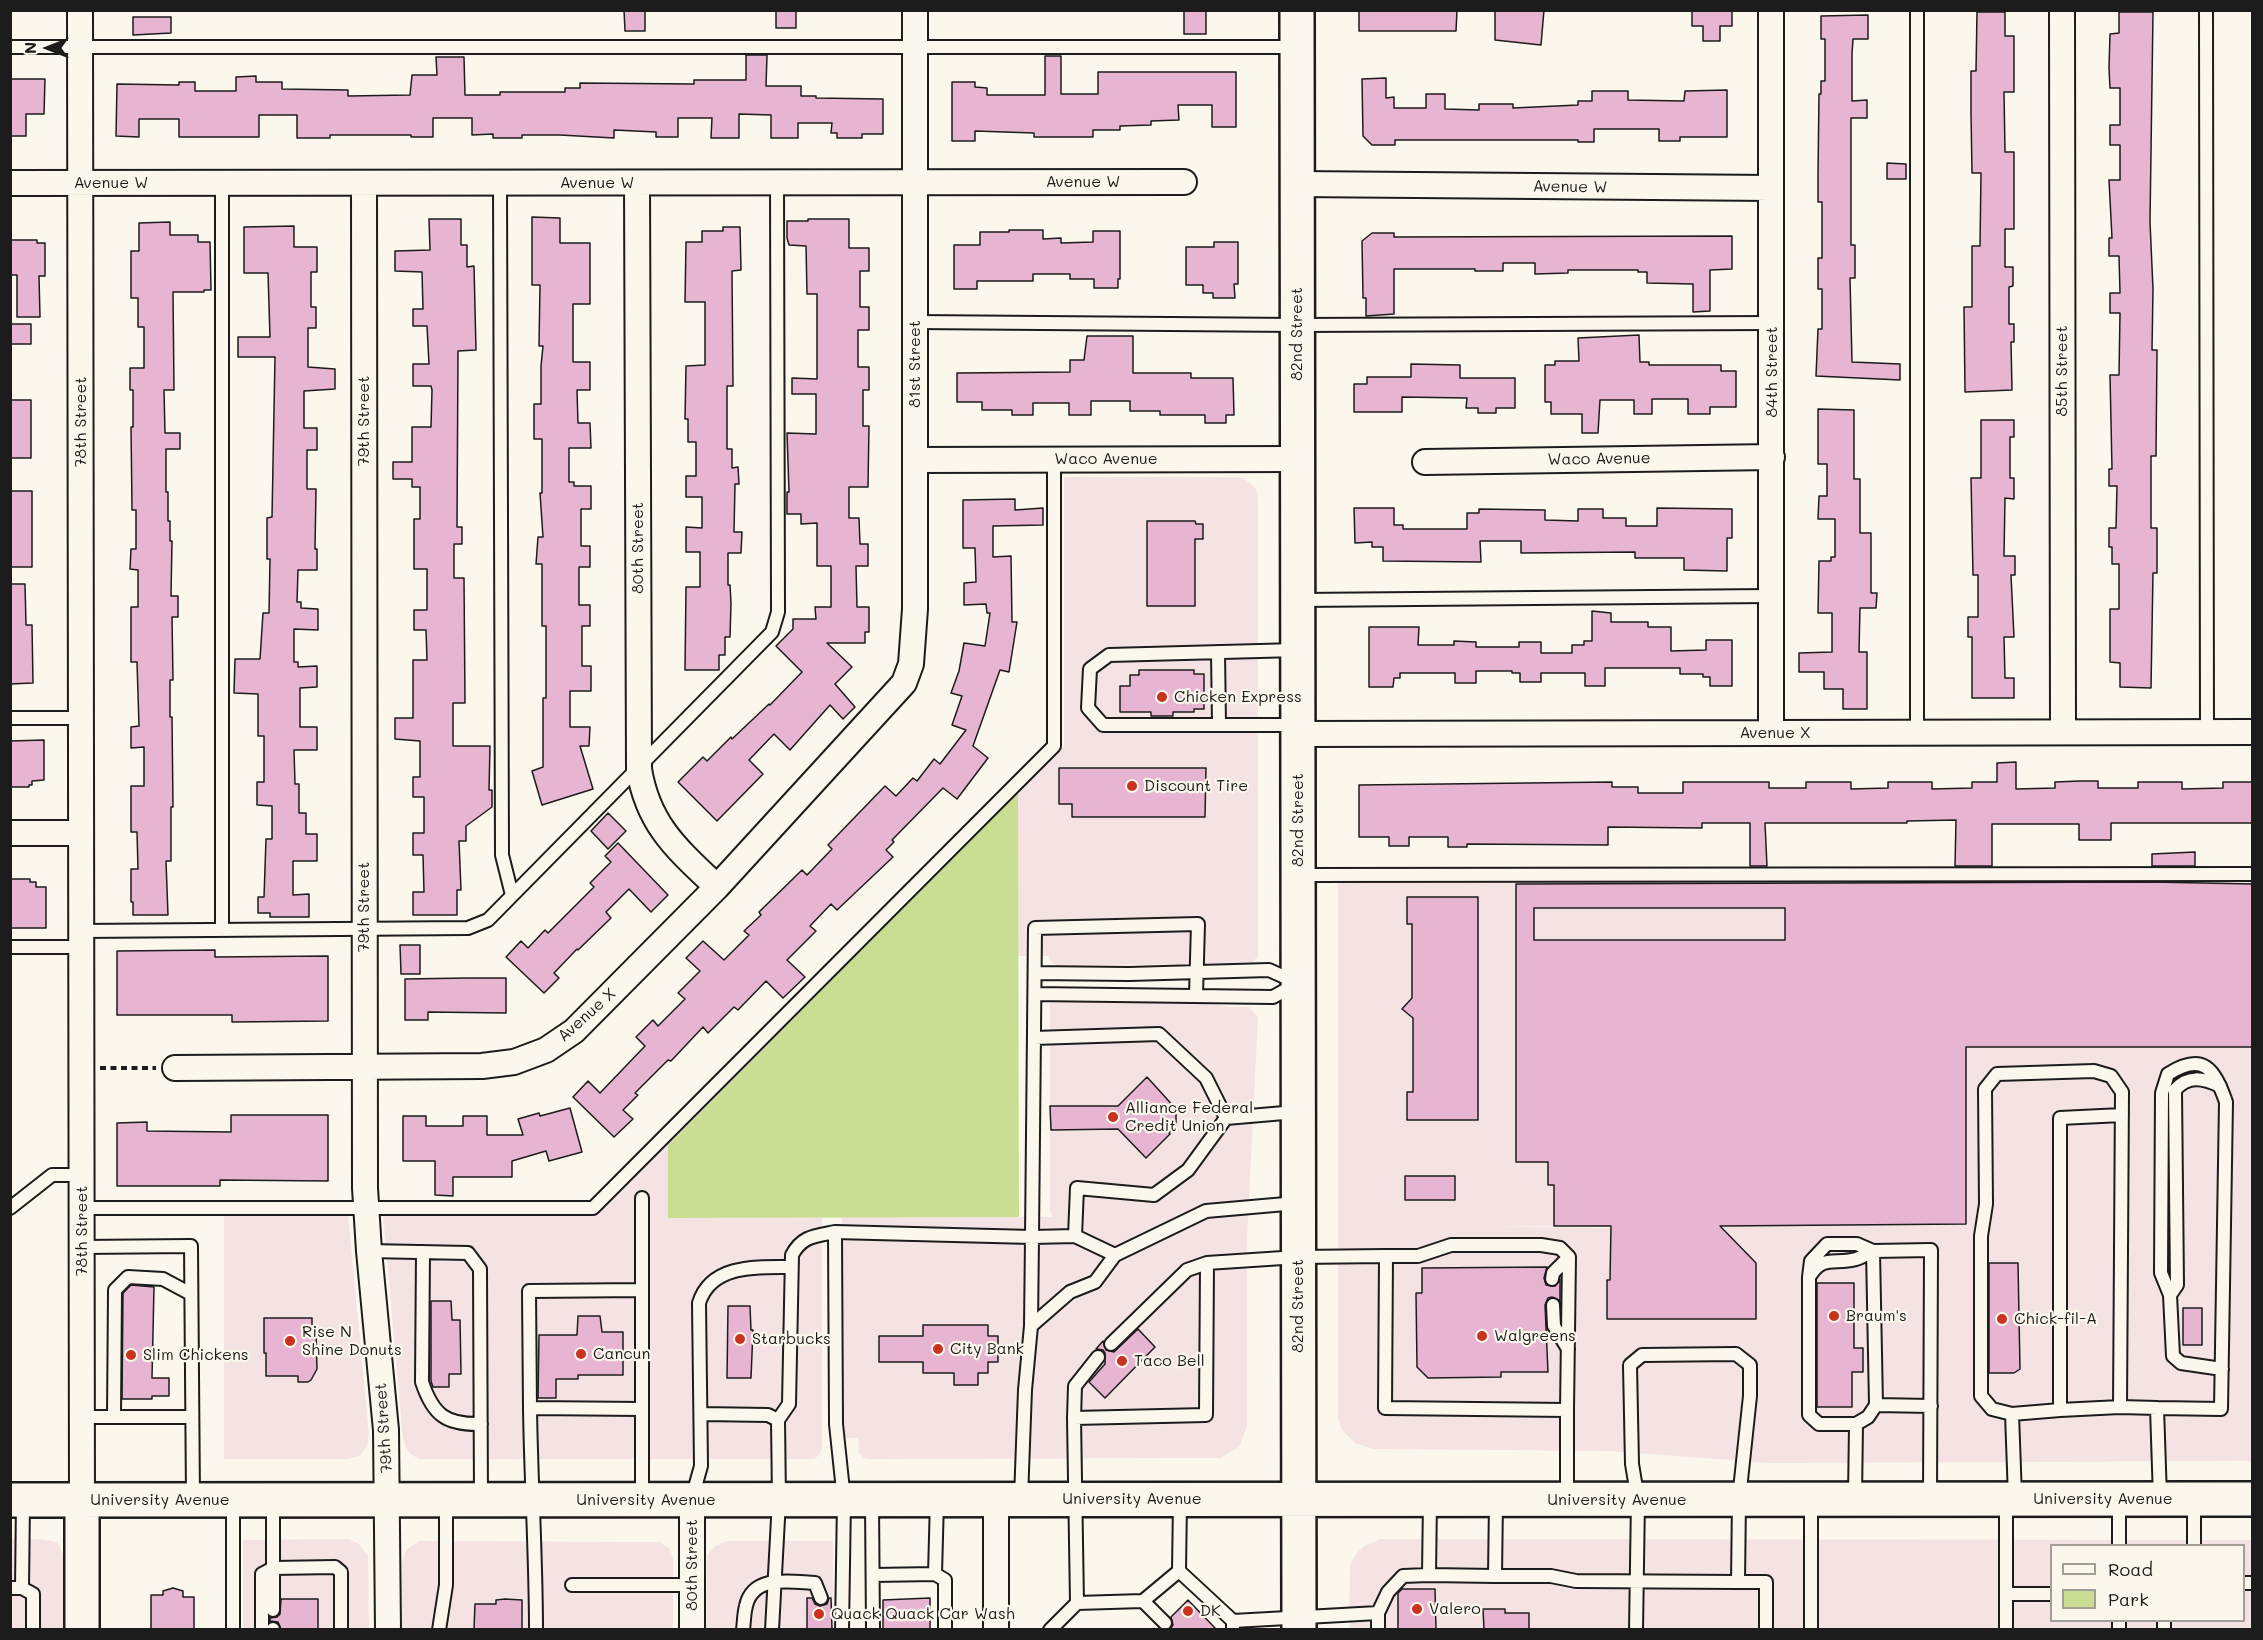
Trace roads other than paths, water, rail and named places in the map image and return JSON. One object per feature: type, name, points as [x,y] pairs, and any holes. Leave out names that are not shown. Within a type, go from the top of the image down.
[{"type":"main road","name":"82nd Street","points":[[1297,10],[1299,1623]]},
{"type":"main road","name":"University Avenue","points":[[17,1500],[2253,1499]]},
{"type":"main road","name":"78th Street","points":[[82,1500],[82,1629]]},
{"type":"street","name":"78th Street","points":[[80,10],[82,1500]]},
{"type":"street","name":"81st Street","points":[[881,707],[904,683],[911,664],[915,609],[915,10]]},
{"type":"street","name":"84th Street","points":[[1771,10],[1771,733]]},
{"type":"street","name":"85th Street","points":[[2061,10],[2063,732]]},
{"type":"street","name":"Avenue W","points":[[10,183],[1184,182]]},
{"type":"street","name":"79th Street","points":[[364,183],[366,1208],[386,1430],[388,1629]]},
{"type":"street","name":"80th Street","points":[[637,183],[639,769],[643,792],[659,826],[684,856],[717,887]]},
{"type":"street","name":"Avenue W","points":[[1297,184],[1771,188]]},
{"type":"street","name":"Waco Avenue","points":[[1425,462],[1772,457]]},
{"type":"street","name":"Waco Avenue","points":[[915,460],[1297,459]]},
{"type":"street","name":"Avenue X","points":[[175,1068],[482,1066],[514,1062],[546,1050],[574,1031],[717,887],[881,707]]},
{"type":"street","name":"Avenue X","points":[[1298,729],[1771,733],[2253,732]]},
{"type":"street","points":[[10,833],[81,833]]},
{"type":"street","points":[[996,1629],[1009,1499]]},
{"type":"street","name":"80th Street","points":[[692,1500],[692,1629]]},
{"type":"lane","points":[[1917,10],[1917,733]]},
{"type":"lane","points":[[2206,10],[2206,732]]},
{"type":"lane","points":[[10,47],[1297,46]]},
{"type":"lane","points":[[500,183],[502,855],[512,895]]},
{"type":"lane","points":[[10,947],[82,939],[222,929],[468,928],[488,920],[772,632],[778,612],[777,183]]},
{"type":"lane","points":[[222,184],[222,929]]},
{"type":"lane","points":[[915,322],[1297,325],[1772,323]]},
{"type":"lane","points":[[82,1208],[593,1208],[1054,746],[1054,460]]},
{"type":"lane","points":[[1297,600],[1772,596]]},
{"type":"lane","points":[[1298,650],[1109,656],[1090,669],[1088,708],[1103,725],[1219,724],[1298,729]]},
{"type":"lane","points":[[1218,652],[1219,724]]},
{"type":"lane","points":[[10,718],[81,718]]},
{"type":"lane","points":[[1298,875],[2253,874]]},
{"type":"lane","points":[[1009,1499],[1025,1390],[1031,1326],[1035,928],[1198,924],[1196,995]]},
{"type":"lane","points":[[1035,973],[1269,970],[1298,983]]},
{"type":"lane","points":[[1035,994],[1273,997],[1298,983]]},
{"type":"lane","points":[[1034,1038],[1159,1034],[1206,1078],[1226,1118]]},
{"type":"lane","points":[[2120,1407],[2122,1092],[2111,1076],[2094,1071],[1997,1074],[1985,1089],[1986,1204],[1981,1236],[1981,1396],[1992,1409],[2012,1414],[2120,1407],[2221,1409],[2222,1369],[2226,1102],[2211,1069],[2200,1063],[2182,1065],[2168,1074],[2162,1093],[2161,1273],[2170,1295],[2173,1356],[2181,1363],[2222,1369]]},
{"type":"lane","points":[[1075,1236],[1077,1188],[1154,1195],[1188,1170],[1226,1118],[1298,1112]]},
{"type":"lane","points":[[2060,1410],[2060,1119],[2122,1115]]},
{"type":"lane","points":[[10,1208],[52,1175],[82,1175]]},
{"type":"lane","points":[[642,1198],[642,1500]]},
{"type":"lane","points":[[1031,1326],[1070,1292],[1095,1282],[1115,1255],[1206,1211],[1298,1203]]},
{"type":"lane","points":[[836,1232],[837,1424],[858,1500],[873,1575],[873,1629]]},
{"type":"lane","points":[[772,1629],[779,1500],[778,1420],[789,1404],[791,1267],[792,1255],[798,1243],[836,1232],[1075,1236],[1115,1255]]},
{"type":"lane","points":[[1827,1244],[1857,1244],[1873,1251],[1876,1405],[1868,1417],[1856,1424],[1819,1425],[1809,1415],[1811,1261],[1827,1244]]},
{"type":"lane","points":[[1111,1344],[1187,1270],[1206,1263],[1298,1257],[1418,1256],[1451,1245],[1541,1245],[1560,1248],[1569,1257],[1567,1501]]},
{"type":"lane","points":[[82,1247],[191,1246],[193,1500]]},
{"type":"lane","points":[[1809,1277],[1816,1266],[1823,1262],[1855,1259],[1873,1251],[1931,1250],[1930,1499]]},
{"type":"lane","points":[[369,1251],[468,1253],[480,1269],[481,1500]]},
{"type":"lane","points":[[423,1252],[422,1382],[434,1408],[449,1420],[461,1424],[481,1424]]},
{"type":"lane","points":[[1386,1256],[1385,1408],[1567,1410]]},
{"type":"lane","points":[[1552,1279],[1553,1273],[1569,1257]]},
{"type":"lane","points":[[1074,1418],[1206,1416],[1206,1263]]},
{"type":"lane","points":[[692,1500],[701,1466],[699,1303],[702,1291],[710,1281],[747,1268],[791,1267]]},
{"type":"lane","points":[[114,1417],[115,1290],[128,1277],[163,1279],[191,1294]]},
{"type":"lane","points":[[536,1629],[536,1556],[531,1500],[529,1291],[642,1290]]},
{"type":"lane","points":[[1553,1305],[1554,1326],[1568,1349]]},
{"type":"lane","points":[[1636,1629],[1638,1500],[1632,1464],[1630,1365],[1642,1355],[1736,1354],[1750,1365],[1750,1396],[1739,1499],[1738,1582]]},
{"type":"lane","points":[[1077,1603],[1075,1386],[1098,1357]]},
{"type":"lane","points":[[1876,1405],[1931,1406]]},
{"type":"lane","points":[[530,1408],[642,1409]]},
{"type":"lane","points":[[2157,1408],[2160,1499]]},
{"type":"lane","points":[[701,1414],[768,1415],[778,1420]]},
{"type":"lane","points":[[2006,1629],[2012,1414]]},
{"type":"lane","points":[[82,1417],[192,1418]]},
{"type":"lane","points":[[1855,1499],[1856,1424]]},
{"type":"lane","points":[[935,1574],[937,1499]]},
{"type":"lane","points":[[1180,1499],[1179,1571],[1233,1625],[1299,1623],[1378,1613]]},
{"type":"lane","points":[[1429,1575],[1430,1499]]},
{"type":"lane","points":[[1811,1499],[1811,1629]]},
{"type":"lane","points":[[2119,1499],[2119,1544]]},
{"type":"lane","points":[[2194,1499],[2194,1544]]},
{"type":"lane","points":[[17,1500],[16,1588],[33,1594],[33,1629]]},
{"type":"lane","points":[[233,1500],[233,1629]]},
{"type":"lane","points":[[273,1500],[273,1610]]},
{"type":"lane","points":[[439,1629],[446,1585],[446,1500]]},
{"type":"lane","points":[[842,1629],[858,1500]]},
{"type":"lane","points":[[1495,1576],[1496,1501]]},
{"type":"lane","points":[[262,1629],[262,1574],[273,1568],[335,1567],[341,1572],[341,1629]]},
{"type":"lane","points":[[1050,1629],[1077,1603],[1143,1601],[1179,1571]]},
{"type":"lane","points":[[873,1575],[935,1574],[945,1580],[945,1629]]},
{"type":"lane","points":[[1378,1629],[1378,1613],[1388,1592],[1403,1576],[1429,1575],[1551,1576],[1576,1581],[1766,1582],[1766,1629]]},
{"type":"lane","points":[[743,1629],[746,1605],[751,1593],[758,1587],[774,1581],[815,1583],[821,1598]]},
{"type":"lane","points":[[572,1585],[692,1586]]},
{"type":"lane","points":[[2006,1594],[2050,1594]]},
{"type":"lane","points":[[1143,1601],[1165,1623]]},
{"type":"place","name":"Chicken Express","points":[[1162,697]]},
{"type":"place","name":"Discount Tire","points":[[1132,786]]},
{"type":"place","name":"Alliance Federal Credit Union","points":[[1113,1117]]},
{"type":"place","name":"Braum's","points":[[1834,1316]]},
{"type":"place","name":"Chick-fil-A","points":[[2002,1319]]},
{"type":"place","name":"Walgreens","points":[[1482,1336]]},
{"type":"place","name":"Starbucks","points":[[740,1339]]},
{"type":"place","name":"Rise N Shine Donuts","points":[[290,1341]]},
{"type":"place","name":"City Bank","points":[[938,1349]]},
{"type":"place","name":"Cancun","points":[[581,1354]]},
{"type":"place","name":"Slim Chickens","points":[[131,1355]]},
{"type":"place","name":"Taco Bell","points":[[1122,1361]]},
{"type":"place","name":"Valero","points":[[1417,1609]]},
{"type":"place","name":"DK","points":[[1188,1611]]},
{"type":"place","name":"Quack Quack Car Wash","points":[[819,1614]]}]
